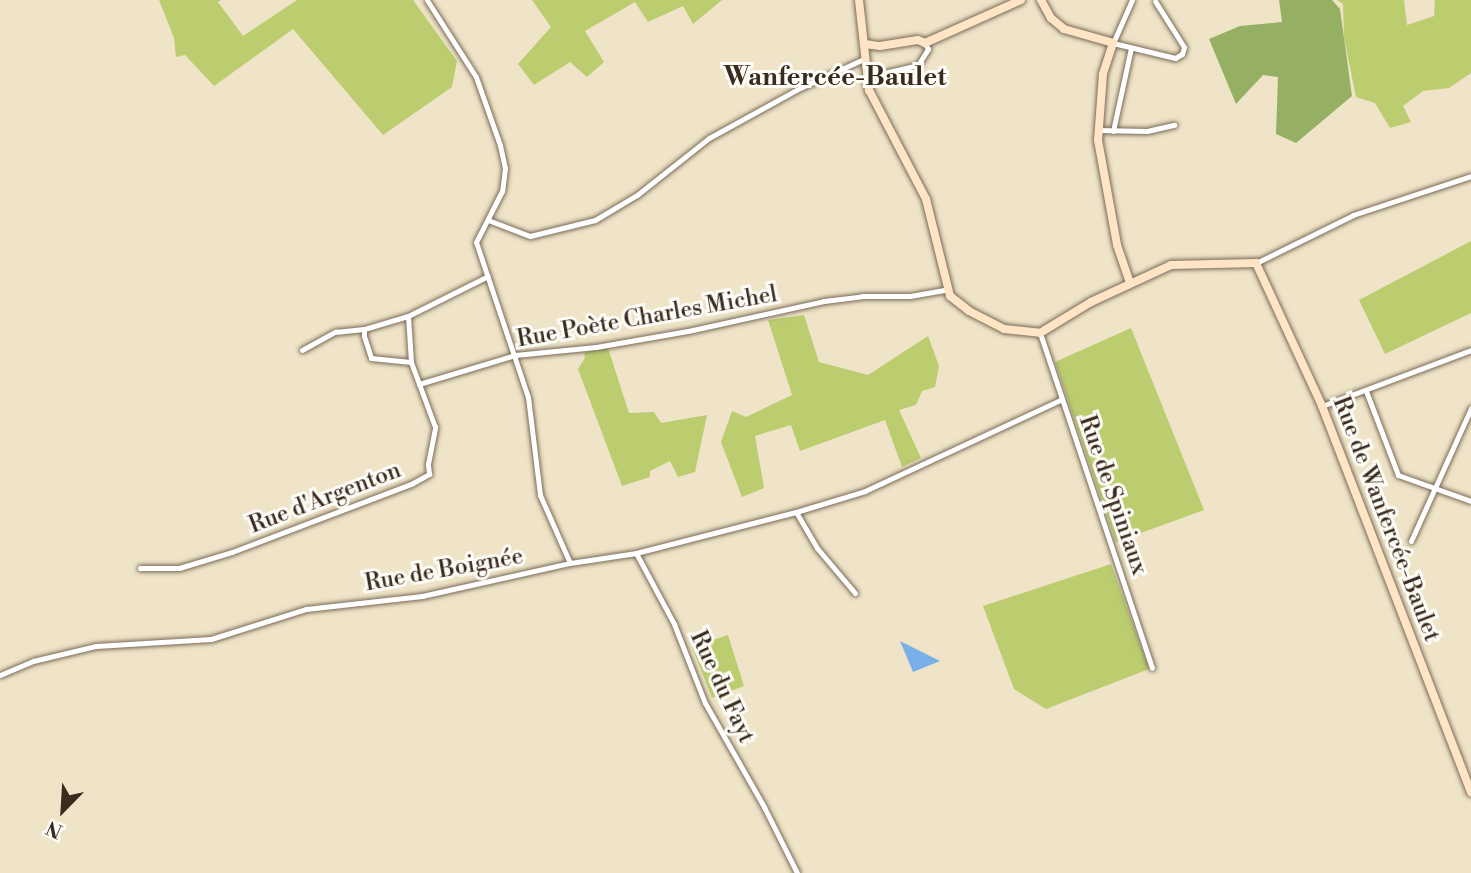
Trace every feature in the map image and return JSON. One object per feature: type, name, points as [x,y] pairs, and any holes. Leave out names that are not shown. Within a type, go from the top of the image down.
[{"type":"main road","points":[[859,0],[866,77],[880,115],[926,199],[950,296],[969,311],[990,323],[1017,333],[1040,333],[1060,319],[1130,282],[1179,264],[1256,263]]},
{"type":"main road","points":[[865,44],[880,46],[918,40],[925,43],[1021,0]]},
{"type":"main road","points":[[1041,0],[1051,18],[1064,29],[1113,43],[1103,74],[1097,130],[1115,236],[1130,282]]},
{"type":"main road","name":"Rue de Wanfercée-Baulet","points":[[1256,263],[1322,406],[1471,792]]},
{"type":"street","points":[[427,0],[476,77],[505,168],[502,191],[476,243],[528,397],[540,495],[570,563]]},
{"type":"street","points":[[1132,0],[1113,43],[1175,58],[1182,54],[1184,47],[1156,0]]},
{"type":"street","points":[[866,77],[906,69],[925,57],[928,49],[925,43]]},
{"type":"street","points":[[1113,131],[1131,48]]},
{"type":"street","points":[[488,220],[530,236],[595,220],[637,195],[709,138],[825,76],[864,59]]},
{"type":"street","points":[[1097,130],[1147,131],[1174,125]]},
{"type":"street","points":[[1256,263],[1353,215],[1471,176]]},
{"type":"street","points":[[302,350],[335,332],[364,329],[408,316],[488,276]]},
{"type":"street","name":"Rue Poète Charles Michel","points":[[419,384],[516,355],[596,347],[688,331],[824,301],[862,296],[910,296],[948,289]]},
{"type":"street","points":[[408,316],[411,362],[419,384]]},
{"type":"street","points":[[364,329],[371,358],[411,362]]},
{"type":"street","name":"Rue de Spiniaux","points":[[1040,333],[1152,668]]},
{"type":"street","points":[[1322,406],[1471,350]]},
{"type":"street","name":"Rue d'Argenton","points":[[140,568],[179,568],[232,552],[404,487],[429,474],[428,464],[435,427],[419,384]]},
{"type":"street","points":[[1366,391],[1398,475],[1471,501]]},
{"type":"street","name":"Rue de Boignée","points":[[0,675],[33,661],[96,646],[211,639],[306,609],[422,596],[570,563],[636,553],[796,512],[865,491],[1062,399]]},
{"type":"street","points":[[1411,541],[1471,408]]},
{"type":"street","points":[[796,512],[817,548],[855,593]]},
{"type":"street","name":"Rue du Fayt","points":[[636,553],[674,624],[705,703],[764,807],[797,873]]},
{"type":"green space","points":[[159,0],[221,0],[218,2],[243,36],[297,0],[413,0],[457,61],[452,87],[383,135],[293,29],[214,86],[185,55],[176,57],[174,38]]},
{"type":"green space","points":[[532,0],[722,0],[693,24],[683,6],[648,22],[635,2],[585,31],[604,62],[587,77],[570,62],[534,85],[518,64],[551,27]]},
{"type":"green space","points":[[1279,0],[1332,0],[1340,9],[1352,96],[1296,143],[1276,134],[1278,77],[1263,75],[1236,104],[1209,39],[1240,26],[1282,22]]},
{"type":"green space","points":[[1337,0],[1404,0],[1407,25],[1434,16],[1435,0],[1471,0],[1471,73],[1449,88],[1423,91],[1403,106],[1411,122],[1390,128],[1375,103],[1356,97],[1344,38],[1343,4]]},
{"type":"green space","points":[[1471,241],[1471,313],[1385,354],[1359,300]]},
{"type":"green space","points":[[804,315],[819,362],[868,375],[928,336],[939,366],[935,387],[922,391],[916,405],[899,410],[921,458],[902,467],[885,420],[800,451],[791,425],[755,436],[764,488],[742,497],[721,442],[732,411],[746,417],[792,395],[768,320]]},
{"type":"green space","points":[[1131,328],[1204,510],[1116,542],[1055,362]]},
{"type":"green space","points":[[607,345],[629,413],[654,412],[661,423],[707,415],[695,472],[678,477],[670,461],[650,471],[650,477],[622,486],[578,369],[585,358],[584,353]]},
{"type":"green space","points":[[1111,564],[1149,669],[1046,709],[1014,689],[983,606]]},
{"type":"green space","points":[[728,635],[744,686],[712,698],[692,647]]},
{"type":"water","points":[[900,641],[940,661],[913,672]]},
{"type":"district","name":"Wanfercée-Baulet","points":[[835,78]]}]
